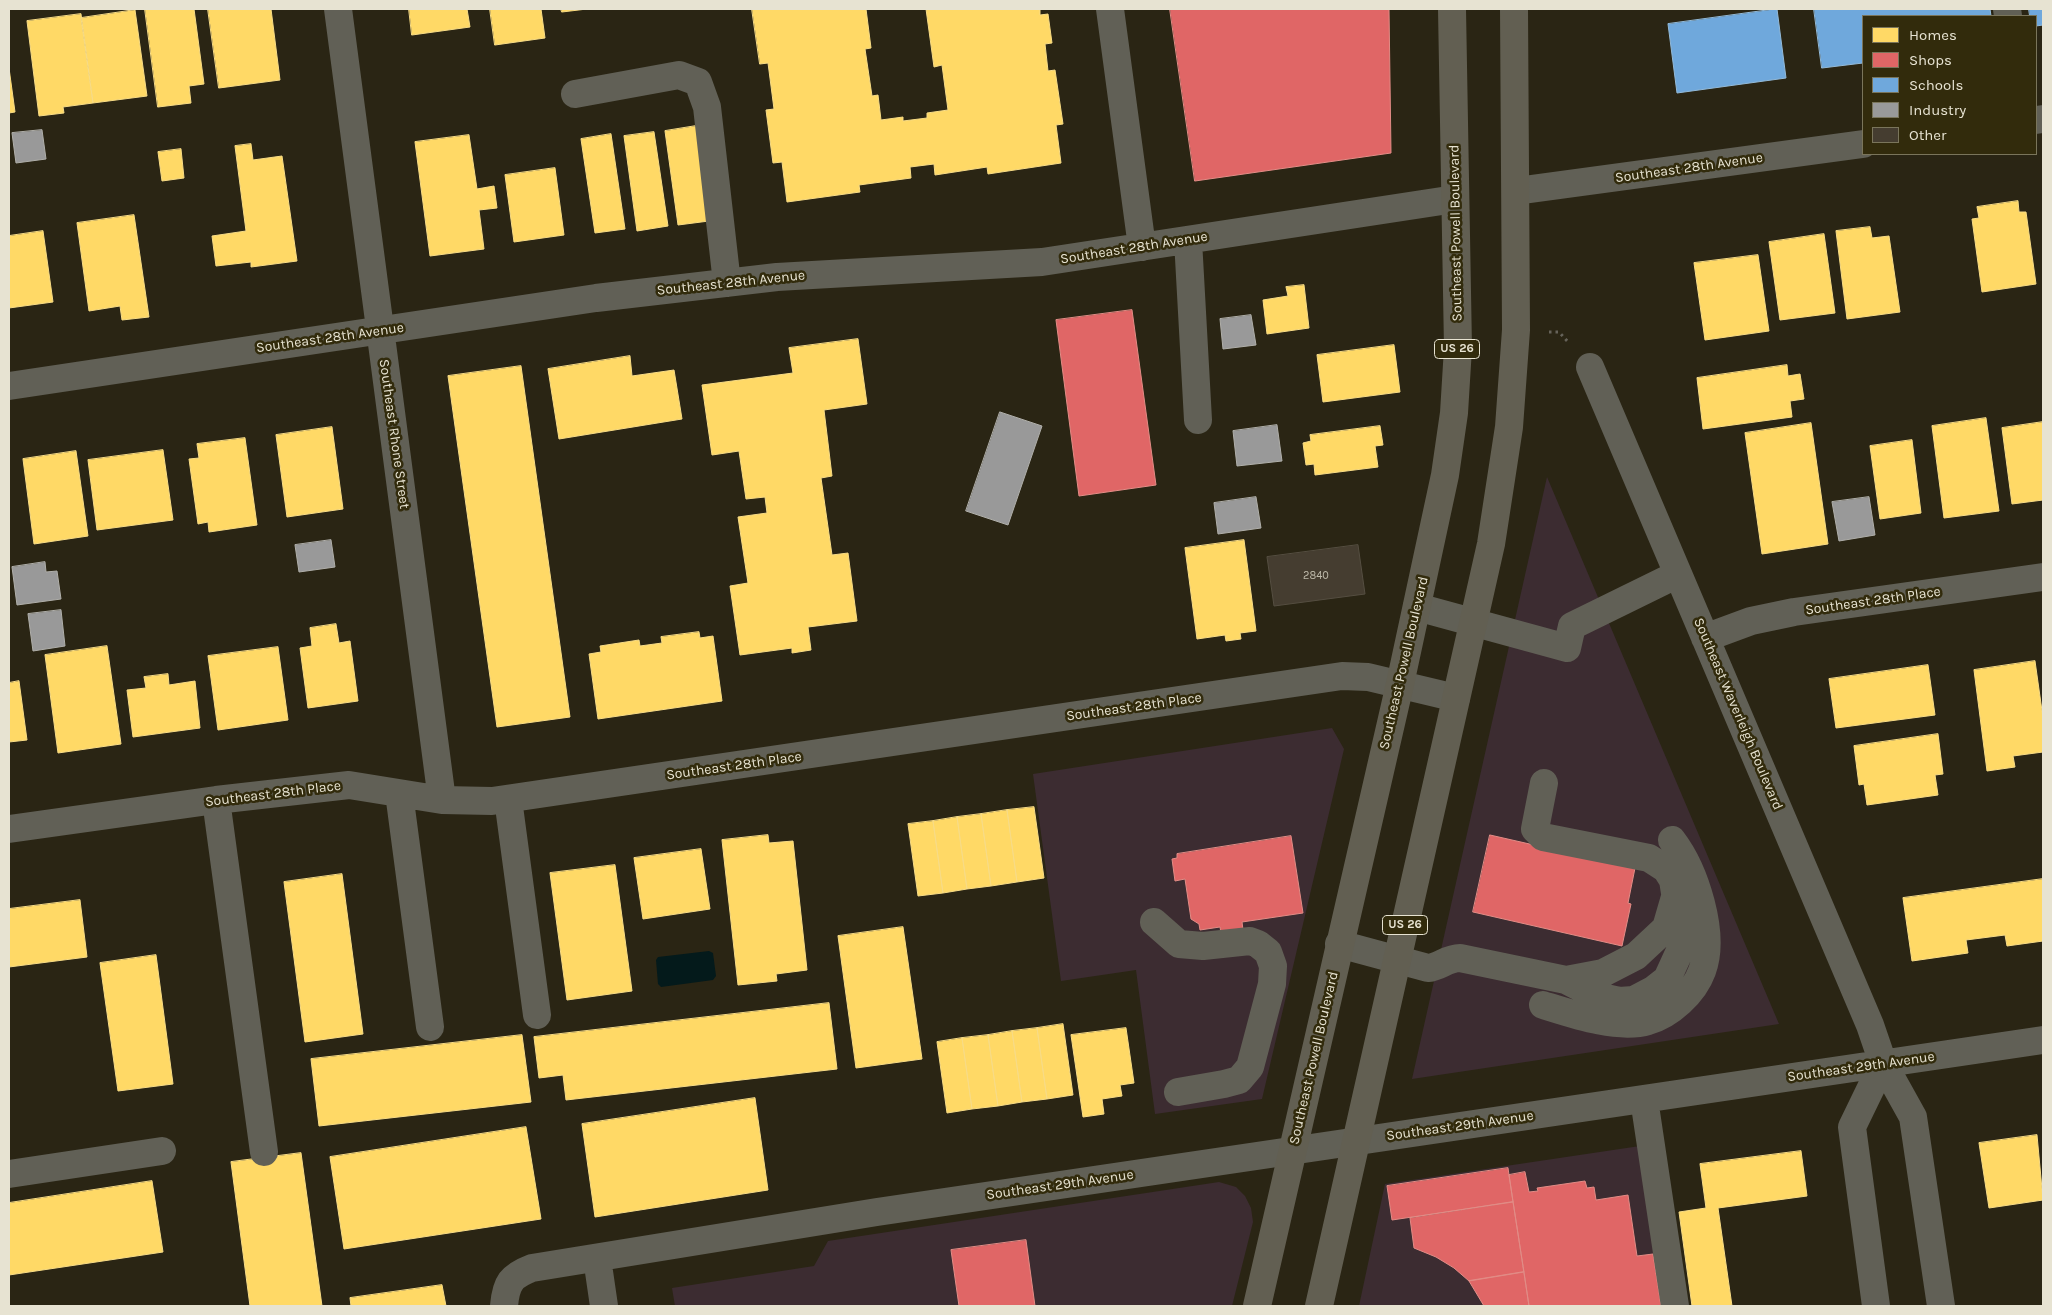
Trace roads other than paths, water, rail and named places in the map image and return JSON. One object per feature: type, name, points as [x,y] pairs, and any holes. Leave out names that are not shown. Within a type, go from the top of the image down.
[{"type":"main road","name":"Southeast Powell Boulevard","points":[[1258,1306],[1339,944],[1400,684],[1445,475],[1454,413],[1458,348],[1452,9]]},
{"type":"main road","name":"US 26","points":[[1319,1306],[1492,544],[1509,427],[1516,330],[1514,9]]},
{"type":"street","name":"Southeast Rhone Street","points":[[338,9],[442,800]]},
{"type":"street","points":[[1110,9],[1142,247]]},
{"type":"street","points":[[575,94],[679,75],[698,82],[706,107],[727,283]]},
{"type":"street","name":"Southeast 28th Avenue","points":[[1516,192],[1862,144]]},
{"type":"street","name":"Southeast 28th Avenue","points":[[9,386],[596,298],[777,277],[1042,262],[1455,200]]},
{"type":"street","points":[[1188,240],[1198,420]]},
{"type":"street","name":"Southeast Waverleigh Boulevard","points":[[1590,367],[1866,1016],[1883,1063],[1913,1117],[1941,1306]]},
{"type":"street","points":[[1417,607],[1567,648],[1572,626],[1678,574]]},
{"type":"street","name":"Southeast 28th Place","points":[[1705,638],[1751,621],[1794,612],[2043,577]]},
{"type":"street","name":"Southeast 28th Place","points":[[9,829],[216,800],[349,785],[442,800],[492,801],[1342,676],[1368,677],[1456,698]]},
{"type":"street","points":[[1339,944],[1428,968],[1436,967],[1451,958],[1460,958],[1566,980],[1597,996],[1619,1001],[1634,1000],[1667,979],[1683,944],[1673,880],[1666,869],[1649,858],[1543,837],[1536,830],[1544,783]]},
{"type":"street","points":[[399,792],[430,1027]]},
{"type":"street","points":[[508,799],[536,1015]]},
{"type":"street","points":[[216,800],[264,1152]]},
{"type":"street","points":[[1543,1006],[1629,1024],[1647,1021],[1670,1012],[1686,995],[1702,971],[1706,942],[1704,917],[1690,867],[1672,840]]},
{"type":"street","points":[[1566,980],[1603,973],[1636,956],[1666,928],[1676,895]]},
{"type":"street","points":[[1154,922],[1180,944],[1203,946],[1250,941],[1258,944],[1268,952],[1273,966],[1272,984],[1250,1067],[1239,1080],[1178,1092]]},
{"type":"street","name":"Southeast 29th Avenue","points":[[504,1306],[506,1288],[516,1274],[532,1268],[877,1212],[2043,1040]]},
{"type":"street","points":[[1876,1306],[1852,1127],[1883,1063]]},
{"type":"street","points":[[1644,1099],[1675,1306]]},
{"type":"street","points":[[9,1174],[162,1151]]},
{"type":"street","points":[[597,1258],[604,1306]]},
{"type":"water","points":[[709,951],[713,953],[716,976],[713,980],[661,987],[658,984],[656,960],[658,957]]}]
